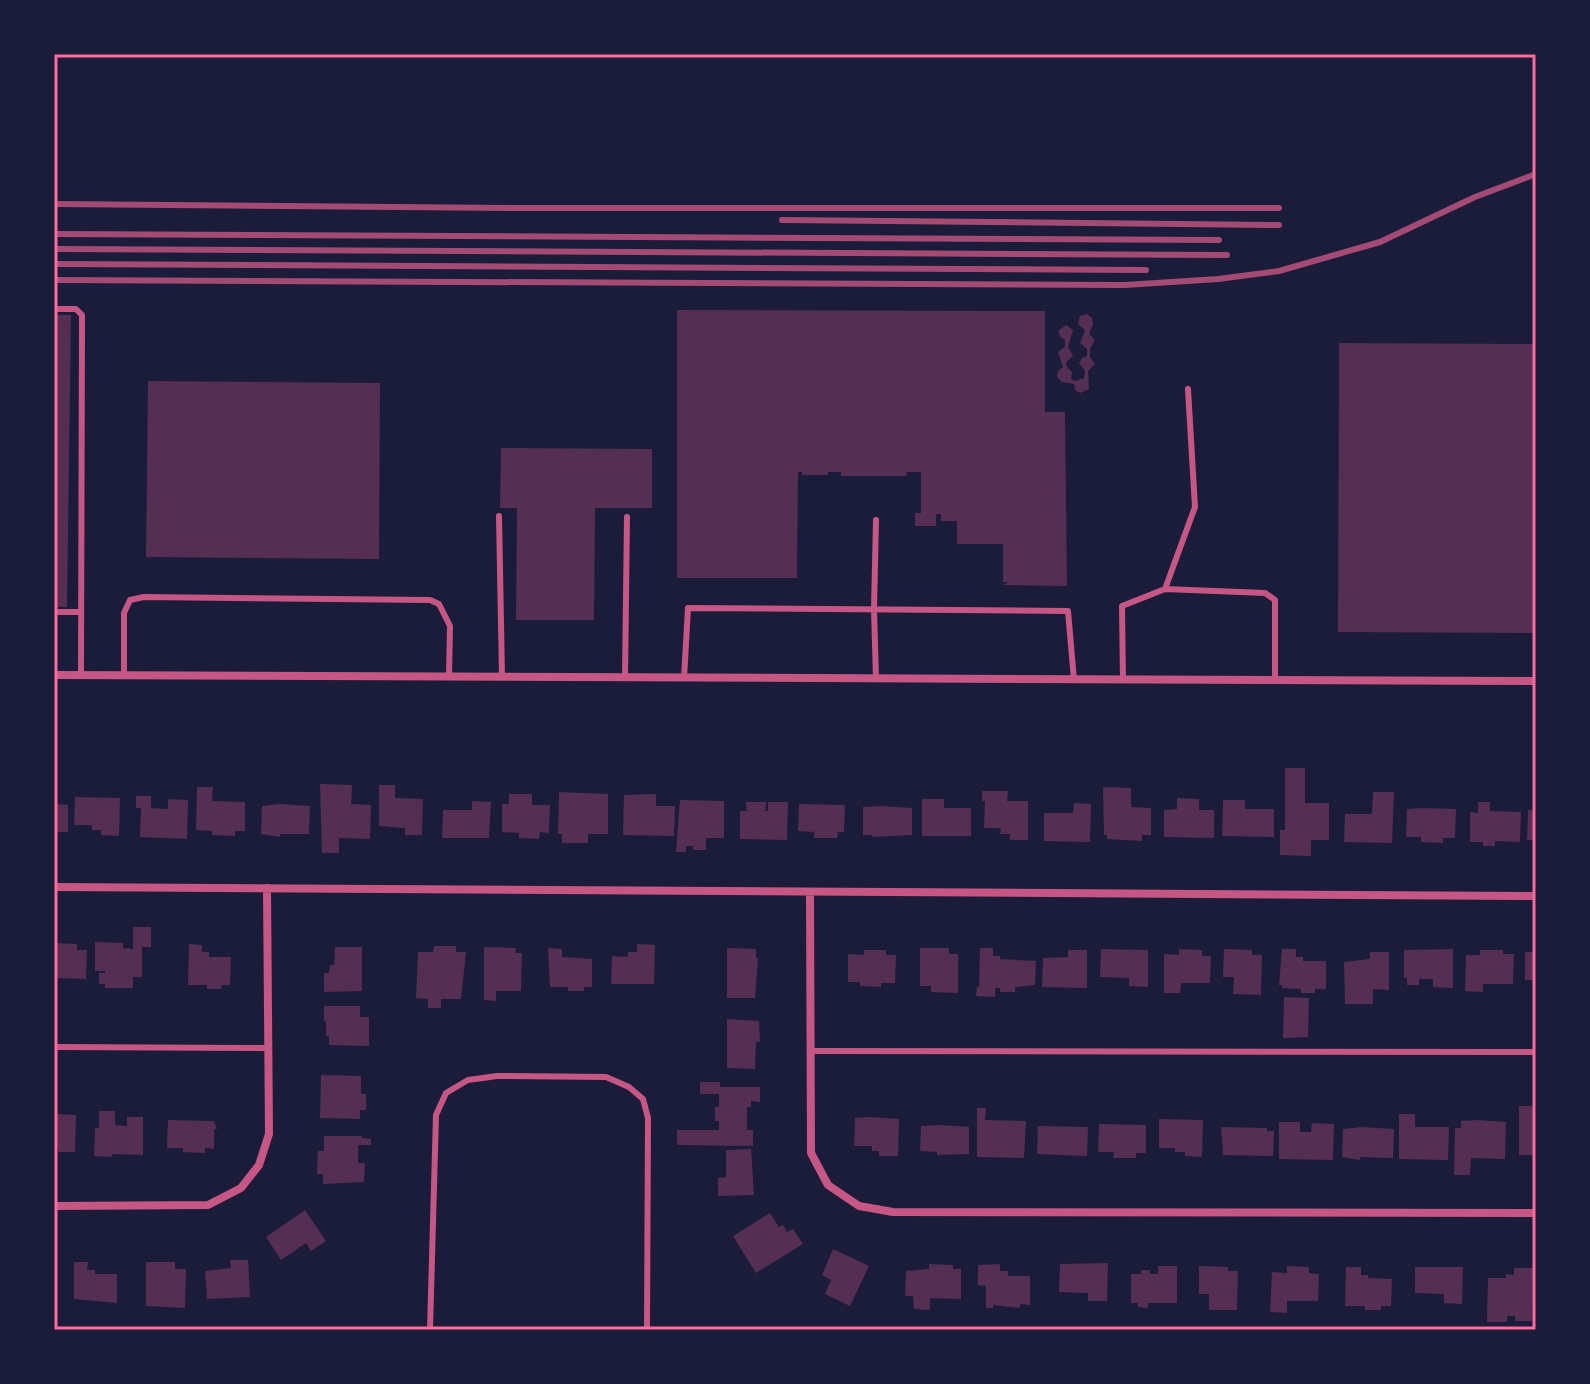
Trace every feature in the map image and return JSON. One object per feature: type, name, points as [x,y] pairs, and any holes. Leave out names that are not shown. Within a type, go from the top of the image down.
[{"type":"street","points":[[54,675],[1536,681]]},
{"type":"street","points":[[54,887],[1536,896]]},
{"type":"street","points":[[54,1206],[208,1205],[241,1188],[259,1165],[269,1134],[267,888]]},
{"type":"street","points":[[810,892],[811,1153],[828,1185],[859,1206],[893,1212],[1536,1213]]},
{"type":"lane","points":[[54,309],[76,309],[82,315],[81,675]]},
{"type":"lane","points":[[1165,589],[1195,507],[1188,389]]},
{"type":"lane","points":[[499,516],[502,677]]},
{"type":"lane","points":[[625,678],[627,517]]},
{"type":"lane","points":[[876,520],[876,679]]},
{"type":"lane","points":[[1123,680],[1122,606],[1165,589],[1265,593],[1275,600],[1275,680]]},
{"type":"lane","points":[[124,675],[124,613],[130,600],[144,597],[430,600],[439,604],[450,626],[449,677]]},
{"type":"lane","points":[[684,678],[688,608],[1068,611],[1074,680]]},
{"type":"lane","points":[[54,612],[80,612]]},
{"type":"lane","points":[[54,1047],[268,1048]]},
{"type":"lane","points":[[811,1051],[1536,1052]]},
{"type":"lane","points":[[430,1330],[436,1115],[446,1093],[468,1080],[497,1076],[606,1077],[629,1087],[643,1099],[648,1118],[647,1330]]},
{"type":"building","points":[[677,310],[1045,311],[1045,412],[1065,412],[1067,586],[1003,585],[1009,582],[1003,582],[1003,544],[957,544],[957,521],[941,521],[941,514],[936,514],[936,526],[915,526],[915,513],[921,513],[921,472],[907,472],[906,476],[841,476],[841,472],[802,475],[798,472],[797,578],[677,578]]},
{"type":"building","points":[[1087,314],[1093,324],[1089,334],[1095,340],[1090,357],[1095,364],[1088,371],[1089,389],[1080,393],[1075,390],[1074,384],[1062,382],[1057,377],[1063,367],[1058,352],[1065,347],[1065,340],[1058,331],[1066,325],[1073,330],[1068,347],[1073,356],[1066,362],[1067,367],[1072,372],[1071,379],[1084,378],[1085,371],[1079,363],[1087,356],[1087,349],[1080,343],[1085,330],[1078,324],[1080,316]]},
{"type":"building","points":[[54,315],[71,315],[67,607],[54,607]]},
{"type":"building","points":[[1339,343],[1536,344],[1536,633],[1338,632]]},
{"type":"building","points":[[148,381],[380,383],[379,559],[146,557]]},
{"type":"building","points":[[501,448],[652,449],[652,508],[595,508],[594,620],[516,620],[517,508],[500,508]]},
{"type":"building","points":[[1285,768],[1305,768],[1305,803],[1329,803],[1329,840],[1311,840],[1311,856],[1280,855],[1280,830],[1285,830]]},
{"type":"building","points":[[320,784],[352,785],[351,804],[371,805],[370,839],[339,838],[339,853],[322,853]]},
{"type":"building","points":[[379,785],[395,785],[395,798],[423,799],[422,835],[405,835],[405,828],[379,826]]},
{"type":"building","points":[[197,787],[213,787],[212,801],[245,802],[245,831],[235,831],[235,836],[212,835],[212,831],[196,830]]},
{"type":"building","points":[[1103,787],[1131,788],[1131,807],[1151,808],[1151,835],[1142,835],[1142,841],[1107,839],[1104,835]]},
{"type":"building","points":[[982,791],[1008,791],[1007,801],[1028,801],[1028,840],[1010,840],[1010,834],[1000,834],[1001,828],[984,828],[985,801],[982,801]]},
{"type":"building","points":[[559,792],[608,794],[608,834],[588,834],[588,843],[562,843],[562,834],[558,834]]},
{"type":"building","points":[[1373,792],[1394,792],[1392,843],[1344,842],[1345,814],[1372,814]]},
{"type":"building","points":[[509,794],[532,794],[532,805],[550,805],[549,833],[540,832],[539,839],[519,838],[519,833],[502,832],[502,804],[509,804]]},
{"type":"building","points":[[656,794],[656,806],[675,806],[674,836],[623,835],[624,795]]},
{"type":"building","points":[[136,796],[151,796],[151,808],[168,809],[168,799],[188,800],[187,839],[140,837],[141,808],[136,808]]},
{"type":"building","points":[[75,797],[120,798],[119,836],[101,835],[101,830],[92,830],[92,825],[74,825]]},
{"type":"building","points":[[1177,798],[1199,799],[1199,810],[1214,810],[1214,838],[1164,837],[1164,810],[1177,809]]},
{"type":"building","points":[[922,799],[944,799],[944,808],[971,808],[971,836],[922,836]]},
{"type":"building","points":[[680,800],[724,801],[724,838],[706,838],[706,850],[693,850],[693,846],[686,846],[686,852],[676,852]]},
{"type":"building","points":[[1223,800],[1245,800],[1245,809],[1274,809],[1274,837],[1222,836]]},
{"type":"building","points":[[472,801],[491,802],[489,838],[442,838],[443,810],[472,810]]},
{"type":"building","points":[[746,802],[766,802],[765,811],[768,811],[768,802],[788,802],[787,840],[740,839],[740,811],[747,811]]},
{"type":"building","points":[[1478,802],[1490,802],[1490,811],[1521,812],[1520,842],[1495,841],[1495,846],[1483,846],[1483,842],[1470,842],[1470,812],[1478,813]]},
{"type":"building","points":[[1074,803],[1091,804],[1090,842],[1044,841],[1044,813],[1073,813]]},
{"type":"building","points":[[54,804],[68,805],[68,832],[54,832]]},
{"type":"building","points":[[799,804],[845,805],[844,832],[838,832],[837,838],[814,838],[814,832],[798,831]]},
{"type":"building","points":[[262,806],[310,806],[309,834],[280,834],[280,837],[261,834]]},
{"type":"building","points":[[863,807],[912,808],[912,835],[863,835]]},
{"type":"building","points":[[1407,809],[1456,809],[1455,838],[1443,838],[1443,843],[1421,842],[1421,837],[1406,837]]},
{"type":"building","points":[[1528,810],[1536,810],[1536,840],[1527,840]]},
{"type":"building","points":[[133,927],[151,927],[151,947],[142,947],[142,977],[133,977],[133,988],[105,988],[105,984],[99,984],[99,973],[105,971],[95,971],[95,942],[123,943],[123,948],[133,949]]},
{"type":"building","points":[[54,943],[77,944],[77,950],[87,950],[86,979],[54,978]]},
{"type":"building","points":[[189,944],[202,945],[202,952],[209,952],[209,957],[231,957],[230,985],[207,989],[207,985],[188,985]]},
{"type":"building","points":[[637,944],[655,945],[654,984],[611,984],[612,956],[628,957],[628,952],[637,952]]},
{"type":"building","points":[[434,946],[456,946],[456,952],[466,952],[461,999],[441,999],[441,1008],[428,1008],[428,999],[416,998],[418,952],[433,952]]},
{"type":"building","points":[[335,947],[362,947],[362,991],[324,992],[324,973],[329,973],[330,965],[334,965]]},
{"type":"building","points":[[484,947],[516,948],[515,953],[522,953],[521,991],[496,991],[496,1001],[484,1000]]},
{"type":"building","points":[[548,948],[562,949],[562,957],[592,959],[592,987],[584,987],[584,991],[568,991],[568,987],[550,987]]},
{"type":"building","points":[[727,948],[756,949],[755,998],[727,998]]},
{"type":"building","points":[[920,948],[949,948],[949,954],[958,954],[958,993],[931,992],[931,986],[920,986]]},
{"type":"building","points":[[980,948],[993,948],[993,956],[1000,956],[1000,959],[1036,961],[1035,985],[1015,987],[1015,992],[1000,992],[1000,988],[995,988],[995,997],[976,996]]},
{"type":"building","points":[[1101,949],[1148,950],[1148,987],[1129,986],[1129,978],[1100,977]]},
{"type":"building","points":[[1179,949],[1202,950],[1202,956],[1211,956],[1210,983],[1181,983],[1180,993],[1164,993],[1164,954],[1179,955]]},
{"type":"building","points":[[1224,949],[1252,950],[1252,955],[1262,955],[1261,995],[1233,994],[1234,977],[1223,977]]},
{"type":"building","points":[[1282,949],[1296,949],[1296,957],[1303,957],[1303,961],[1326,961],[1326,989],[1301,993],[1301,989],[1282,988],[1279,985]]},
{"type":"building","points":[[1453,949],[1453,988],[1433,987],[1433,979],[1419,979],[1419,985],[1407,985],[1404,950]]},
{"type":"building","points":[[864,950],[886,950],[886,955],[896,955],[895,983],[881,983],[881,987],[848,982],[848,954],[864,955]]},
{"type":"building","points":[[1068,950],[1087,950],[1087,988],[1042,987],[1043,958],[1068,957]]},
{"type":"building","points":[[1480,950],[1503,950],[1503,954],[1514,954],[1513,984],[1483,984],[1483,992],[1465,991],[1466,955],[1480,955]]},
{"type":"building","points":[[1370,952],[1389,952],[1389,990],[1373,989],[1373,1004],[1345,1004],[1344,962],[1370,959]]},
{"type":"building","points":[[1525,952],[1536,952],[1536,980],[1525,980]]},
{"type":"building","points":[[1284,997],[1309,998],[1308,1037],[1283,1038]]},
{"type":"building","points":[[324,1006],[360,1006],[360,1017],[369,1017],[369,1046],[329,1045]]},
{"type":"building","points":[[727,1019],[759,1021],[760,1042],[756,1042],[755,1069],[727,1068]]},
{"type":"building","points":[[321,1075],[361,1076],[361,1094],[366,1094],[366,1110],[360,1110],[360,1119],[320,1118]]},
{"type":"building","points":[[700,1082],[720,1082],[720,1087],[760,1087],[760,1102],[751,1101],[751,1107],[747,1107],[747,1130],[753,1130],[753,1146],[677,1145],[677,1130],[719,1130],[715,1107],[719,1107],[719,1094],[700,1094]]},
{"type":"building","points":[[1519,1106],[1536,1106],[1536,1155],[1519,1155]]},
{"type":"building","points":[[977,1108],[986,1108],[985,1120],[1026,1121],[1024,1158],[977,1157]]},
{"type":"building","points":[[99,1111],[115,1111],[115,1125],[127,1126],[127,1117],[143,1117],[143,1155],[94,1156]]},
{"type":"building","points":[[54,1114],[76,1115],[75,1152],[58,1152],[58,1147],[54,1147]]},
{"type":"building","points":[[1399,1114],[1415,1114],[1415,1127],[1449,1127],[1448,1160],[1399,1159]]},
{"type":"building","points":[[855,1118],[899,1119],[898,1156],[879,1156],[879,1151],[872,1151],[872,1146],[854,1146]]},
{"type":"building","points":[[1159,1119],[1203,1120],[1202,1157],[1185,1156],[1185,1152],[1175,1152],[1175,1148],[1159,1148]]},
{"type":"building","points":[[168,1120],[214,1121],[217,1129],[214,1129],[214,1149],[205,1148],[205,1153],[167,1148]]},
{"type":"building","points":[[1461,1121],[1506,1122],[1505,1159],[1471,1158],[1470,1175],[1454,1175],[1455,1128],[1461,1128]]},
{"type":"building","points":[[1279,1122],[1300,1122],[1300,1132],[1311,1132],[1312,1123],[1334,1124],[1333,1160],[1279,1159]]},
{"type":"building","points":[[1099,1124],[1146,1125],[1146,1153],[1136,1153],[1136,1158],[1113,1158],[1114,1152],[1098,1152]]},
{"type":"building","points":[[921,1126],[969,1127],[969,1154],[937,1155],[937,1152],[920,1151]]},
{"type":"building","points":[[1038,1126],[1088,1127],[1087,1156],[1037,1154]]},
{"type":"building","points":[[1221,1127],[1267,1128],[1267,1131],[1274,1131],[1273,1156],[1223,1155]]},
{"type":"building","points":[[1343,1129],[1394,1129],[1393,1158],[1360,1157],[1360,1160],[1342,1157]]},
{"type":"building","points":[[324,1136],[362,1136],[371,1139],[371,1145],[358,1145],[358,1163],[365,1163],[364,1182],[323,1184],[323,1174],[317,1174],[318,1151],[324,1151]]},
{"type":"building","points":[[751,1149],[754,1195],[718,1196],[718,1178],[726,1177],[726,1150]]},
{"type":"building","points":[[305,1210],[326,1241],[311,1251],[306,1243],[281,1260],[266,1237]]},
{"type":"building","points":[[770,1213],[779,1227],[783,1225],[787,1232],[793,1229],[803,1244],[756,1273],[733,1236]]},
{"type":"building","points":[[833,1249],[869,1266],[850,1306],[825,1294],[831,1280],[822,1275]]},
{"type":"building","points":[[230,1260],[248,1260],[250,1297],[207,1299],[205,1271],[231,1268]]},
{"type":"building","points":[[74,1262],[88,1262],[87,1270],[95,1270],[95,1274],[117,1274],[117,1303],[74,1299]]},
{"type":"building","points":[[146,1262],[175,1262],[175,1269],[186,1269],[185,1308],[146,1306]]},
{"type":"building","points":[[1108,1263],[1107,1301],[1088,1301],[1088,1293],[1059,1292],[1060,1264]]},
{"type":"building","points":[[929,1264],[953,1265],[953,1269],[961,1269],[961,1299],[930,1298],[930,1310],[914,1309],[913,1296],[905,1296],[906,1271],[929,1269]]},
{"type":"building","points":[[1000,1264],[1000,1271],[1008,1271],[1008,1276],[1030,1276],[1030,1305],[1020,1304],[1020,1308],[993,1305],[993,1308],[986,1308],[986,1286],[978,1285],[978,1265]]},
{"type":"building","points":[[1158,1266],[1177,1266],[1177,1303],[1148,1303],[1148,1308],[1131,1303],[1131,1274],[1150,1270],[1150,1274],[1158,1274]]},
{"type":"building","points":[[1199,1266],[1228,1267],[1228,1271],[1238,1271],[1237,1310],[1209,1310],[1209,1294],[1199,1294]]},
{"type":"building","points":[[1287,1266],[1309,1267],[1309,1273],[1319,1274],[1318,1301],[1287,1301],[1287,1313],[1270,1312],[1272,1272],[1287,1273]]},
{"type":"building","points":[[1346,1267],[1361,1267],[1361,1275],[1368,1275],[1368,1278],[1392,1279],[1391,1306],[1381,1306],[1381,1310],[1365,1310],[1365,1306],[1345,1306]]},
{"type":"building","points":[[1415,1267],[1463,1267],[1462,1304],[1444,1303],[1444,1294],[1415,1293]]},
{"type":"building","points":[[1514,1268],[1533,1268],[1532,1321],[1515,1321],[1515,1316],[1507,1316],[1507,1322],[1487,1322],[1488,1278],[1514,1275]]},
{"type":"railway","points":[[54,280],[1125,285],[1218,279],[1279,271],[1380,242],[1475,197],[1536,174]]},
{"type":"railway","points":[[54,204],[520,208],[1279,208]]},
{"type":"railway","points":[[782,220],[1279,225]]},
{"type":"railway","points":[[54,234],[1219,240]]},
{"type":"railway","points":[[54,249],[1227,255]]},
{"type":"railway","points":[[54,264],[1146,270]]}]
